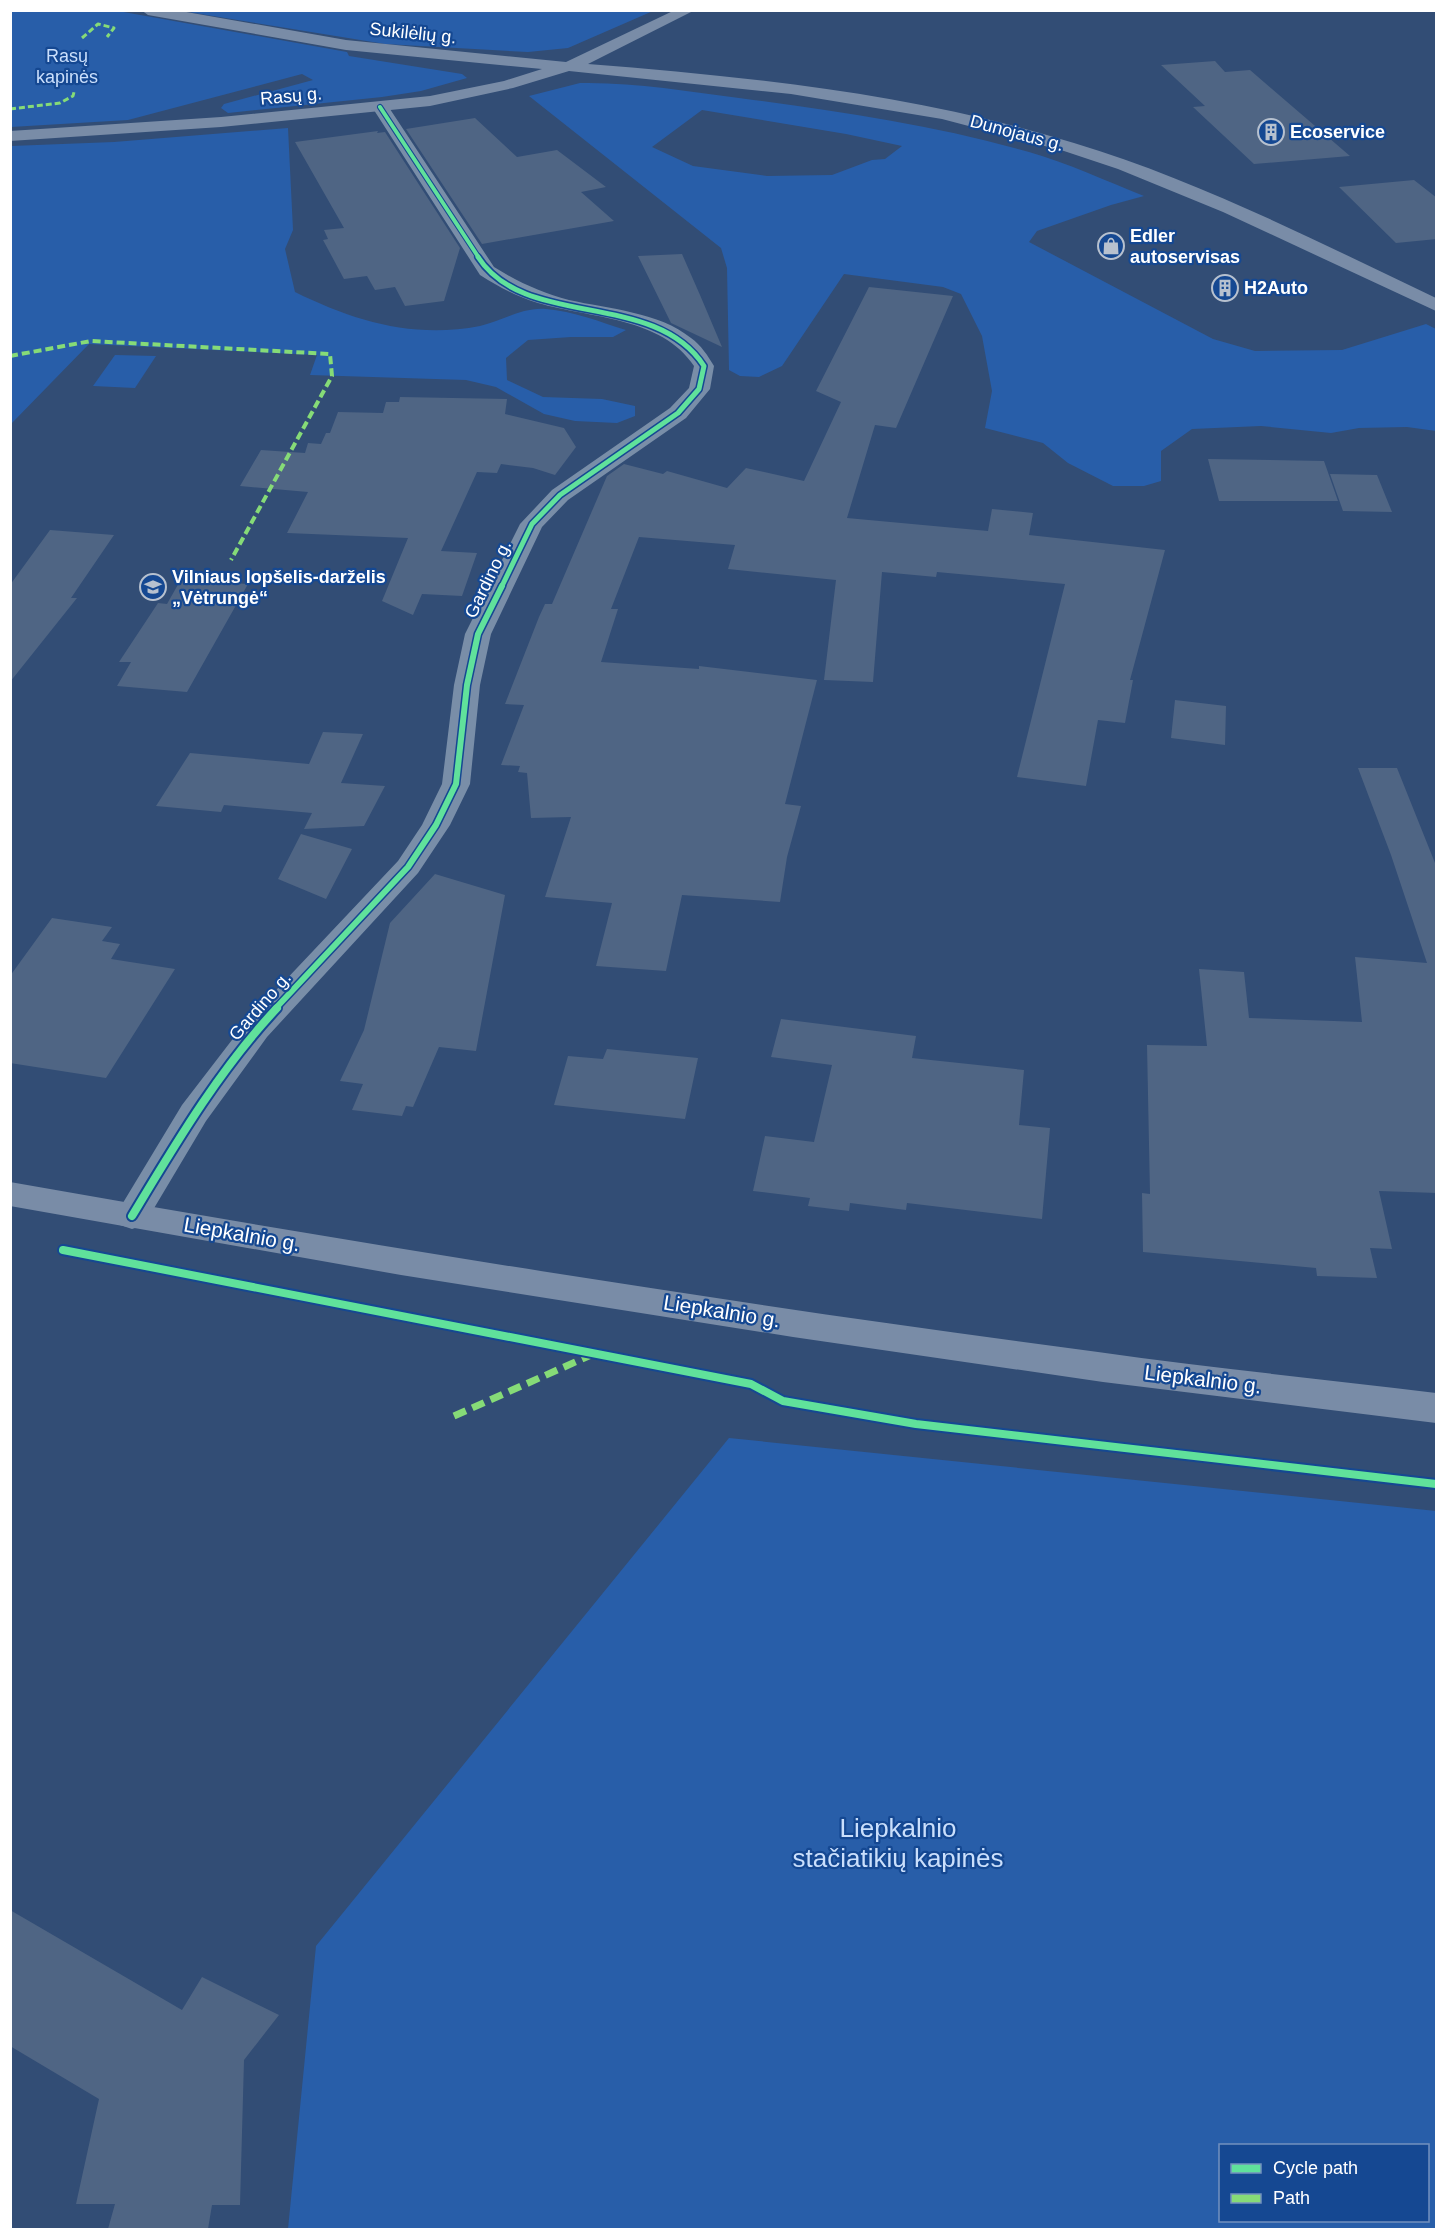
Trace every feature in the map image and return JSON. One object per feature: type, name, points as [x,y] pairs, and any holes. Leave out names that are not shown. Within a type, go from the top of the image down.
[{"type":"main road","name":"Sukilėlių g.","points":[[148,10],[371,49],[570,66]]},
{"type":"main road","points":[[570,66],[688,10]]},
{"type":"main road","name":"Rasų g.","points":[[10,136],[221,122],[430,101],[497,87],[570,66]]},
{"type":"main road","name":"Dunojaus g.","points":[[570,66],[809,90],[949,115],[1017,132],[1109,161],[1178,188],[1437,305]]},
{"type":"main road","name":"Liepkalnio g.","points":[[10,1194],[132,1216],[803,1324],[1059,1361],[1437,1408]]},
{"type":"street","name":"Gardino g.","points":[[132,1216],[194,1113],[256,1030],[408,867],[436,825],[456,784],[467,685],[478,634],[532,524],[560,495],[678,412],[699,388],[702,378],[704,366],[691,347],[665,331],[621,316],[545,299],[507,286],[487,271],[380,107]]},
{"type":"green space","name":"Rasų kapinės","points":[[11,10],[118,11],[347,52],[349,56],[462,74],[467,78],[421,91],[382,97],[228,113],[221,108],[224,104],[313,80],[302,74],[128,120],[11,127]]},
{"type":"green space","points":[[182,11],[653,11],[568,48],[528,52],[385,44]]},
{"type":"green space","points":[[580,83],[640,85],[812,108],[921,126],[993,142],[1058,161],[1144,196],[1037,231],[1029,242],[1213,339],[1255,351],[1342,350],[1426,324],[1436,329],[1436,431],[1407,427],[1359,428],[1331,433],[1261,426],[1192,429],[1161,451],[1161,481],[1144,486],[1113,486],[1068,463],[1043,443],[985,428],[992,391],[982,336],[961,294],[943,287],[844,274],[782,366],[759,377],[740,376],[729,370],[727,268],[721,248],[529,96]],"holes":[[[702,110],[846,134],[902,146],[885,159],[872,160],[832,175],[767,176],[693,166],[652,147]]]},
{"type":"green space","points":[[288,128],[293,230],[285,249],[295,292],[362,319],[408,329],[455,329],[480,326],[521,312],[546,309],[576,314],[626,330],[613,337],[528,340],[506,358],[507,380],[543,397],[602,399],[635,406],[635,416],[617,423],[575,421],[544,414],[496,387],[466,380],[310,375],[317,355],[89,344],[11,424],[11,146],[114,142]]},
{"type":"green space","points":[[115,355],[156,356],[135,388],[93,386]]},
{"type":"green space","name":"Liepkalnio stačiatikių kapinės","points":[[729,1438],[1436,1511],[1436,2229],[288,2229],[316,1946]]},
{"type":"building","name":"Ecoservice","points":[[1215,61],[1225,72],[1250,70],[1350,156],[1254,164],[1193,107],[1205,106],[1161,65]]},
{"type":"building","points":[[475,118],[517,157],[557,150],[606,187],[581,192],[614,221],[482,244],[406,129]]},
{"type":"building","points":[[378,131],[377,133],[385,132],[460,248],[444,301],[405,306],[395,287],[375,290],[367,276],[344,279],[323,240],[328,239],[324,230],[344,228],[295,142]]},
{"type":"building","points":[[1414,180],[1437,198],[1437,239],[1396,243],[1339,187]]},
{"type":"building","points":[[682,254],[722,347],[671,323],[638,256]]},
{"type":"building","points":[[869,287],[953,296],[896,428],[875,425],[847,518],[988,531],[992,509],[1033,513],[1029,535],[1165,550],[1130,680],[1133,680],[1125,723],[1098,720],[1086,786],[1017,777],[1065,584],[937,572],[936,577],[882,572],[873,682],[824,680],[836,580],[728,569],[735,545],[639,537],[611,609],[618,609],[601,662],[699,669],[699,666],[817,680],[785,804],[801,806],[787,857],[780,902],[682,895],[666,971],[596,966],[612,903],[545,897],[571,817],[531,818],[527,773],[518,772],[520,766],[501,765],[524,705],[505,704],[539,617],[545,604],[552,604],[607,476],[624,464],[663,474],[667,471],[727,488],[746,468],[804,481],[841,402],[816,391]]},
{"type":"building","points":[[400,397],[507,399],[505,414],[564,428],[576,447],[555,475],[533,468],[501,464],[497,473],[477,472],[441,551],[477,553],[462,596],[422,594],[413,615],[382,601],[408,538],[287,533],[308,492],[240,486],[261,450],[305,453],[308,443],[321,444],[326,433],[330,433],[338,412],[383,413],[386,402],[399,402]]},
{"type":"building","points":[[1208,459],[1324,461],[1338,501],[1219,501]]},
{"type":"building","points":[[1330,474],[1377,475],[1392,512],[1343,511]]},
{"type":"building","points":[[50,530],[114,535],[71,598],[77,598],[10,682],[10,585]]},
{"type":"building","points":[[180,581],[248,584],[187,692],[117,686],[131,662],[119,662],[158,603],[167,604]]},
{"type":"building","points":[[1175,700],[1226,706],[1225,745],[1171,738]]},
{"type":"building","points":[[323,732],[363,734],[341,783],[385,786],[364,826],[304,829],[312,813],[224,805],[221,812],[156,806],[190,753],[309,764]]},
{"type":"building","points":[[1358,768],[1397,768],[1437,868],[1437,1193],[1379,1191],[1392,1249],[1370,1248],[1377,1278],[1317,1276],[1316,1268],[1143,1252],[1142,1193],[1150,1194],[1147,1045],[1207,1046],[1199,969],[1244,972],[1249,1018],[1362,1022],[1355,957],[1427,963],[1391,855]]},
{"type":"building","points":[[301,834],[352,849],[326,899],[278,879]]},
{"type":"building","points":[[435,874],[505,895],[476,1051],[439,1047],[413,1107],[406,1106],[402,1116],[352,1110],[363,1084],[340,1081],[364,1030],[390,923]]},
{"type":"building","points":[[52,918],[112,927],[102,941],[120,944],[111,959],[175,969],[106,1078],[10,1063],[10,976]]},
{"type":"building","points":[[781,1019],[916,1036],[912,1058],[1024,1070],[1019,1125],[1050,1128],[1042,1219],[907,1203],[906,1210],[850,1203],[849,1211],[808,1206],[810,1198],[753,1191],[765,1136],[814,1142],[832,1065],[771,1057]]},
{"type":"building","points":[[607,1049],[698,1058],[685,1119],[554,1105],[568,1056],[603,1059]]},
{"type":"building","points":[[10,1910],[182,2010],[202,1977],[279,2015],[244,2060],[240,2205],[212,2205],[208,2229],[108,2229],[115,2204],[76,2204],[99,2099],[10,2046]]},
{"type":"marked path","points":[[82,38],[98,24],[114,28],[107,37]]},
{"type":"marked path","points":[[10,109],[60,103],[73,96],[74,92]]},
{"type":"marked path","points":[[10,356],[91,341],[330,354],[332,376],[231,560]]},
{"type":"marked path","points":[[454,1416],[591,1355]]},
{"type":"cycle path","points":[[132,1216],[194,1113],[256,1030],[408,867],[436,825],[456,784],[467,685],[478,634],[532,524],[560,495],[678,413],[699,389],[704,366],[691,348],[676,336],[627,318],[544,299],[505,283],[487,271],[380,107]]},
{"type":"cycle path","points":[[63,1250],[751,1384],[783,1401],[916,1424],[1436,1484]]},
{"type":"place","name":"Ecoservice","points":[[1271,132]]},
{"type":"place","name":"Edler autoservisas","points":[[1111,246]]},
{"type":"place","name":"H2Auto","points":[[1225,288]]},
{"type":"place","name":"Vilniaus lopšelis-darželis „Vėtrungė“","points":[[153,587]]}]
